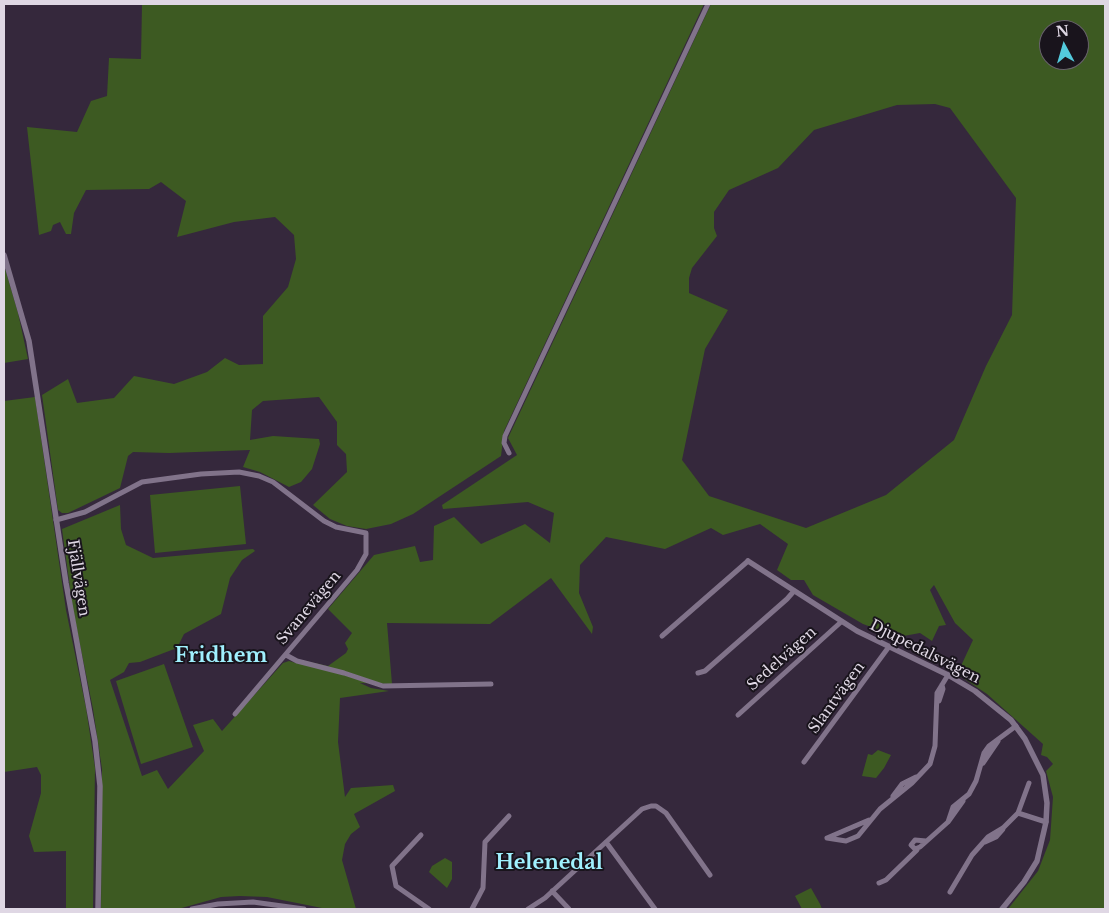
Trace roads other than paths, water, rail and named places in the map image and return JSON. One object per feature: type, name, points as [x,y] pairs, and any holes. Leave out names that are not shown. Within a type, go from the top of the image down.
[{"type":"street","points":[[509,453],[504,444],[504,436],[708,4]]},
{"type":"street","name":"Fjällvägen","points":[[4,255],[29,340],[56,520],[99,769],[98,909]]},
{"type":"street","name":"Svanevägen","points":[[56,520],[85,512],[130,487],[148,481],[239,472],[259,476],[273,482],[330,524],[344,530],[366,533],[363,560],[235,714]]},
{"type":"street","points":[[662,636],[748,562]]},
{"type":"street","name":"Djupedalsvägen","points":[[748,562],[842,622],[888,648],[948,675],[984,696],[1016,726],[1032,750],[1040,768],[1046,794],[1046,822],[1037,861],[1024,882],[1002,909]]},
{"type":"street","points":[[698,673],[705,671],[787,600],[794,591]]},
{"type":"street","name":"Sedelvägen","points":[[738,715],[842,622]]},
{"type":"street","name":"Slantvägen","points":[[804,762],[888,648]]},
{"type":"street","points":[[286,654],[298,661],[344,673],[382,686],[491,684]]},
{"type":"street","points":[[870,820],[851,830],[835,833],[827,838],[846,840],[856,838],[870,820],[889,801],[924,770],[932,758],[937,704],[942,695],[942,685],[948,675]]},
{"type":"street","points":[[879,883],[886,880],[948,822],[960,808],[976,781],[982,764],[1000,739],[1016,726]]},
{"type":"street","points":[[950,892],[972,854],[984,843],[996,837],[1018,813],[1029,783]]},
{"type":"street","points":[[528,909],[552,891],[642,809],[656,806],[666,813],[710,876]]},
{"type":"street","points":[[1018,813],[1046,822]]},
{"type":"street","points":[[472,909],[483,888],[485,842],[509,816]]},
{"type":"street","points":[[851,830],[856,838]]},
{"type":"street","points":[[421,834],[392,866],[396,886],[429,909]]},
{"type":"street","points":[[917,849],[913,848],[912,842],[926,841]]},
{"type":"street","points":[[606,842],[655,909]]},
{"type":"street","points":[[552,891],[569,909]]},
{"type":"street","points":[[192,909],[218,904],[253,902],[304,909]]},
{"type":"district","name":"Fridhem","points":[[221,656]]},
{"type":"district","name":"Helenedal","points":[[549,863]]}]
